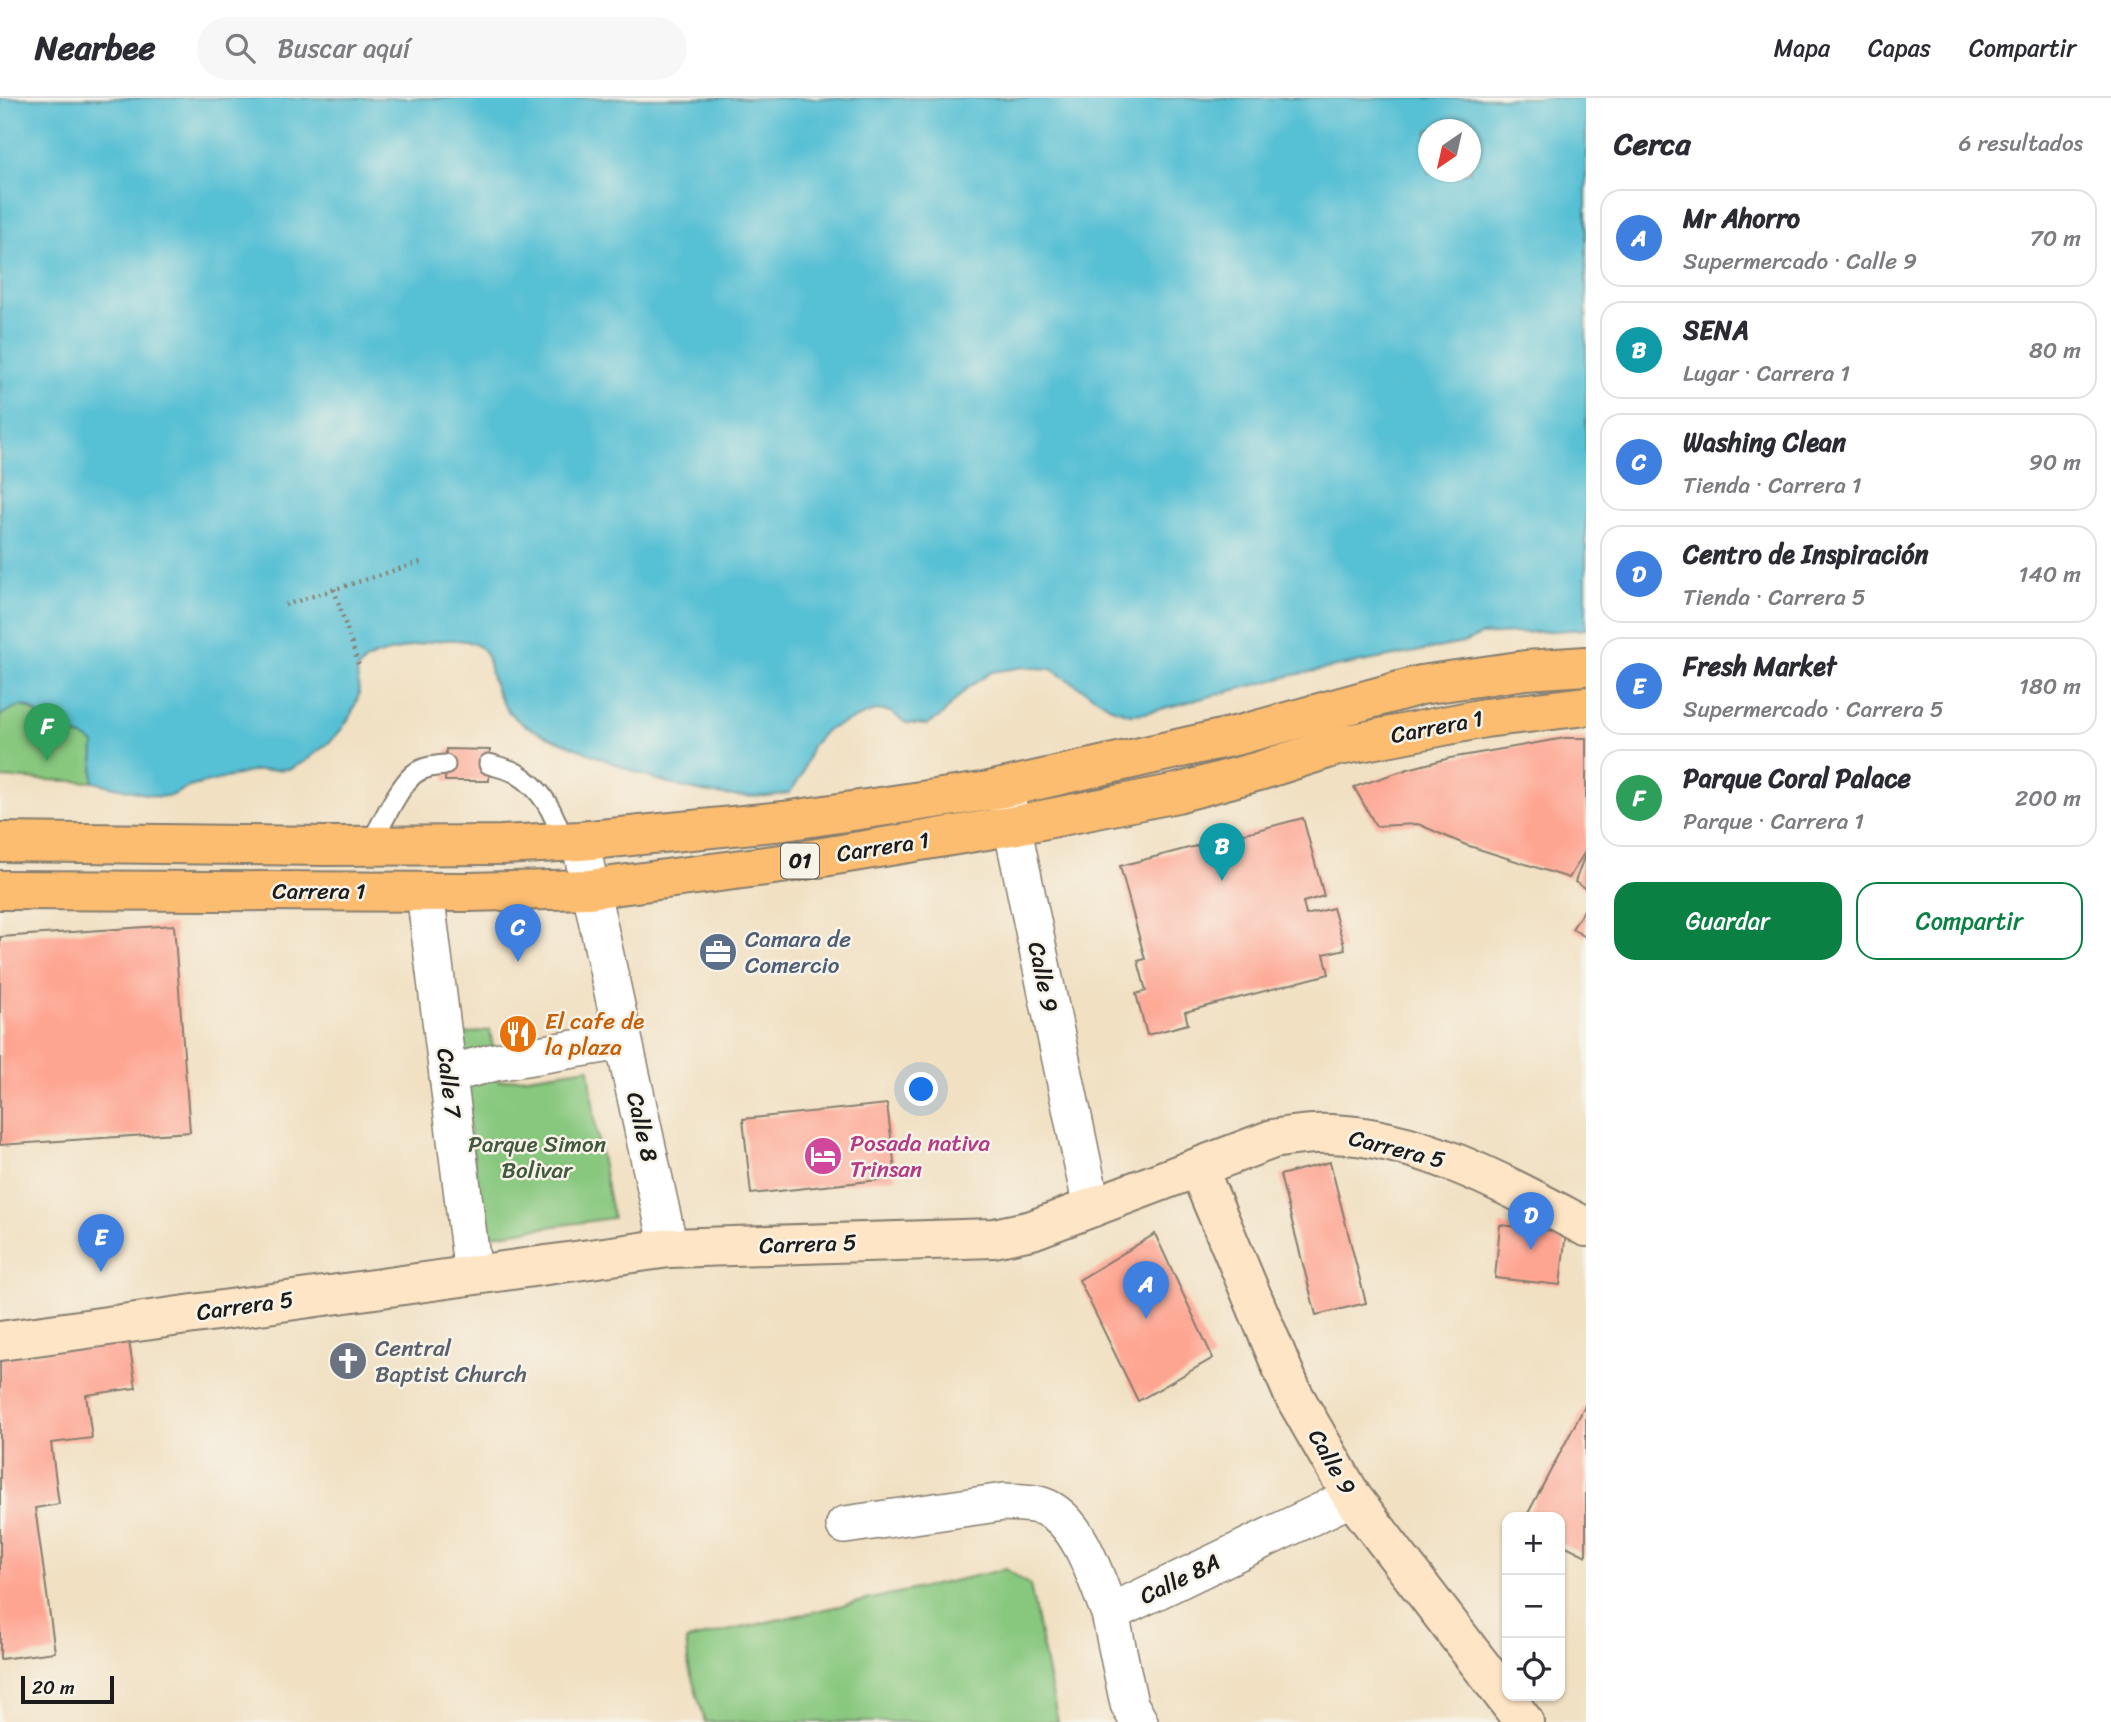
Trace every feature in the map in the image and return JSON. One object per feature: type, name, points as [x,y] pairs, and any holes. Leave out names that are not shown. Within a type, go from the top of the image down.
[{"type":"highway","name":"Carrera 1","points":[[0,842],[501,845],[571,842],[784,821],[1004,787],[1239,735],[1421,685],[1526,670],[1586,666]]},
{"type":"highway","name":"Carrera 1","points":[[0,890],[425,892],[589,889],[781,864],[1012,826],[1177,793],[1334,747],[1485,718],[1586,706]]},
{"type":"street","name":"Calle 9","points":[[1004,787],[1092,1208]]},
{"type":"street","name":"Calle 8","points":[[571,842],[589,889],[670,1248]]},
{"type":"street","name":"Calle 7","points":[[425,892],[472,1275]]},
{"type":"street","points":[[448,1074],[495,1062],[623,1041]]},
{"type":"street","name":"Carrera 5","points":[[0,1340],[670,1248],[994,1238],[1032,1230],[1282,1138],[1332,1134],[1372,1139],[1463,1166],[1586,1227]]},
{"type":"street","name":"Calle 9","points":[[1198,1168],[1293,1394],[1352,1497],[1524,1722]]},
{"type":"street","name":"Calle 8A","points":[[1110,1613],[1352,1497]]},
{"type":"street","points":[[845,1525],[1004,1502],[1028,1503],[1048,1508],[1066,1524],[1082,1544],[1110,1613],[1129,1704],[1139,1722]]},
{"type":"lane","points":[[489,764],[516,773],[545,798],[571,842]]},
{"type":"lane","points":[[370,845],[406,782],[415,773],[430,766],[445,765]]},
{"type":"path","points":[[285,605],[424,561]]},
{"type":"path","points":[[334,589],[359,666]]},
{"type":"green space","points":[[21,706],[32,710],[57,730],[85,738],[94,744],[93,782],[0,778],[0,716],[11,708]]},
{"type":"green space","name":"Parque Simon Bolivar","points":[[490,1030],[499,1081],[589,1068],[596,1130],[613,1218],[484,1236],[457,1035]]},
{"type":"green space","points":[[1006,1569],[1030,1585],[1058,1722],[705,1722],[689,1668],[686,1640]]},
{"type":"water","points":[[0,98],[1586,98],[1586,629],[1481,635],[1463,643],[1294,675],[1145,713],[1130,714],[1114,709],[1051,669],[1024,667],[992,672],[967,688],[941,716],[926,725],[906,723],[891,712],[877,710],[826,730],[812,746],[801,777],[789,793],[761,796],[733,796],[678,786],[625,768],[530,728],[515,718],[502,702],[492,679],[486,654],[478,646],[455,640],[413,646],[365,661],[357,670],[359,695],[351,715],[331,741],[304,762],[290,769],[254,771],[189,787],[173,795],[159,797],[93,782],[94,744],[90,740],[57,730],[33,709],[21,706],[0,716]]},
{"type":"building","points":[[1565,738],[1586,738],[1586,850],[1569,878],[1466,845],[1418,824],[1376,826],[1354,787],[1450,758]]},
{"type":"building","points":[[446,749],[490,750],[489,781],[445,781]]},
{"type":"building","points":[[1303,818],[1324,896],[1303,902],[1306,915],[1333,908],[1345,949],[1324,954],[1329,974],[1185,1012],[1188,1024],[1147,1035],[1136,994],[1146,991],[1138,961],[1145,959],[1120,866]]},
{"type":"building","points":[[1586,852],[1586,889],[1575,882]]},
{"type":"building","points":[[1586,907],[1586,937],[1572,929]]},
{"type":"building","points":[[174,925],[190,1132],[0,1145],[0,937]]},
{"type":"building","points":[[887,1104],[896,1178],[751,1194],[743,1119]]},
{"type":"building","points":[[1330,1162],[1366,1303],[1316,1315],[1280,1175]]},
{"type":"building","points":[[1500,1225],[1566,1232],[1560,1285],[1495,1278]]},
{"type":"building","points":[[1155,1234],[1213,1358],[1138,1401],[1079,1280]]},
{"type":"building","points":[[129,1341],[136,1388],[86,1395],[92,1438],[51,1443],[59,1504],[35,1508],[55,1652],[0,1659],[0,1358]]},
{"type":"building","points":[[1586,1404],[1586,1556],[1565,1546],[1565,1512],[1529,1512]]},
{"type":"place","name":"Parque Coral Palace","points":[[47,761]]},
{"type":"place","name":"SENA","points":[[1222,881]]},
{"type":"place","name":"Camara de Comercio","points":[[718,952]]},
{"type":"place","name":"Washing Clean","points":[[518,962]]},
{"type":"place","name":"El cafe de la plaza","points":[[518,1034]]},
{"type":"place","name":"Posada nativa Trinsan","points":[[823,1156]]},
{"type":"place","name":"Centro de Inspiración","points":[[1531,1250]]},
{"type":"place","name":"Fresh Market","points":[[101,1272]]},
{"type":"place","name":"Mr Ahorro","points":[[1146,1319]]},
{"type":"place","name":"Central Baptist Church","points":[[348,1361]]}]
